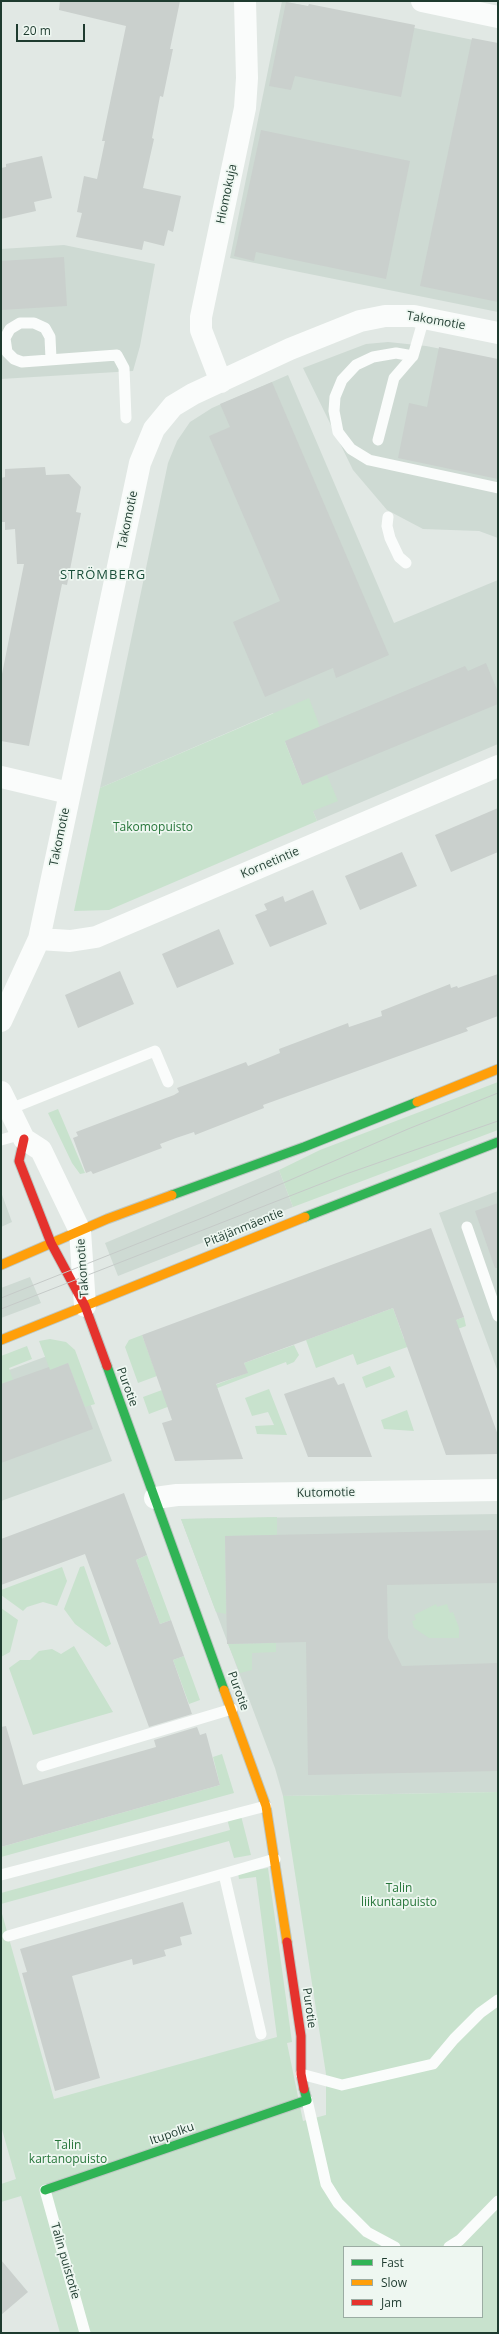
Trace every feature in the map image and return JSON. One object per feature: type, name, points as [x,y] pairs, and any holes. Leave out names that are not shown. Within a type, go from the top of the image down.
[{"type":"street","name":"Hiomokuja","points":[[221,382],[201,330],[201,317],[245,108],[247,78],[245,1]]},
{"type":"street","points":[[422,1],[498,17]]},
{"type":"street","name":"Takomotie","points":[[1,1021],[39,939],[140,463],[146,443],[157,425],[173,406],[193,394],[290,349],[360,321],[399,315],[424,318],[498,333]]},
{"type":"street","name":"Kornetintie","points":[[39,939],[70,941],[96,937],[498,766]]},
{"type":"street","points":[[1,777],[69,793]]},
{"type":"street","points":[[1,1265],[80,1231],[304,1146],[498,1069]]},
{"type":"street","points":[[5,1100],[23,1137]]},
{"type":"street","name":"Takomotie","points":[[23,1137],[41,1150],[80,1231],[85,1306],[51,1243],[19,1161],[23,1137]]},
{"type":"street","name":"Pitäjänmäentie","points":[[1,1340],[258,1235],[498,1142]]},
{"type":"street","name":"Purotie","points":[[85,1306],[266,1806],[302,2036],[301,2074],[307,2100]]},
{"type":"street","name":"Kutomotie","points":[[155,1498],[177,1495],[498,1490]]},
{"type":"street","name":"Itupolku","points":[[45,2190],[307,2100]]},
{"type":"lane","points":[[378,440],[394,378],[413,356],[424,318]]},
{"type":"lane","points":[[51,359],[50,337],[45,328],[34,323],[20,323],[10,329],[5,338],[7,352],[14,359],[22,362],[117,355],[124,368],[126,418]]},
{"type":"lane","points":[[413,356],[396,353],[373,357],[356,365],[348,372],[342,380],[334,400],[334,411],[338,432],[351,449],[359,455],[376,462],[498,488]]},
{"type":"lane","points":[[388,517],[387,526],[390,538],[398,557],[406,563]]},
{"type":"lane","points":[[5,1100],[155,1051],[168,1082]]},
{"type":"lane","points":[[1,1140],[23,1137]]},
{"type":"lane","points":[[467,1227],[498,1316]]},
{"type":"lane","points":[[42,1766],[232,1709]]},
{"type":"lane","points":[[1,1875],[266,1806]]},
{"type":"lane","points":[[8,1936],[275,1859]]},
{"type":"lane","points":[[224,1874],[261,2034]]},
{"type":"lane","points":[[301,2074],[342,2085],[433,2064],[480,2013],[498,2000]]},
{"type":"lane","points":[[307,2100],[326,2184],[338,2203],[367,2232],[393,2246]]},
{"type":"lane","name":"Talin puistotie","points":[[45,2190],[85,2333]]},
{"type":"lane","points":[[451,2246],[460,2240],[498,2201]]},
{"type":"shaded area","points":[[282,1],[498,45],[498,312],[230,258]]},
{"type":"shaded area","points":[[64,245],[155,264],[140,346],[133,371],[1,379],[1,249]]},
{"type":"shaded area","points":[[388,342],[426,346],[498,360],[498,538],[479,531],[423,529],[387,510],[353,470],[303,368],[366,344]]},
{"type":"shaded area","points":[[288,375],[394,623],[498,580],[498,744],[317,821],[273,713],[100,788],[168,463],[177,441],[190,422],[212,408]]},
{"type":"shaded area","points":[[279,1170],[293,1207],[118,1276],[105,1243]]},
{"type":"shaded area","points":[[498,1191],[498,1372],[439,1213]]},
{"type":"shaded area","points":[[1,1192],[12,1222],[1,1227]]},
{"type":"shaded area","points":[[30,1277],[41,1303],[1,1318],[1,1288]]},
{"type":"shaded area","points":[[69,1348],[112,1461],[1,1501],[1,1373]]},
{"type":"shaded area","points":[[498,1514],[498,1792],[283,1796],[275,1768],[181,1519]]},
{"type":"green space","name":"Takomopuisto","points":[[309,698],[320,727],[285,742],[302,785],[327,775],[338,801],[313,811],[317,821],[109,910],[74,911],[100,788]]},
{"type":"green space","points":[[498,1082],[498,1130],[293,1207],[279,1170],[320,1150]]},
{"type":"green space","points":[[58,1109],[85,1173],[80,1174],[72,1163],[48,1113]]},
{"type":"green space","points":[[393,1308],[404,1339],[464,1317],[466,1326],[357,1365],[353,1354],[316,1368],[306,1340]]},
{"type":"green space","points":[[142,1335],[157,1376],[138,1383],[125,1347],[129,1340]]},
{"type":"green space","points":[[50,1339],[66,1342],[75,1350],[95,1404],[85,1407],[68,1363],[50,1370],[39,1341]]},
{"type":"green space","points":[[294,1345],[299,1355],[294,1362],[287,1365],[286,1362],[149,1414],[143,1397],[162,1390],[191,1394],[247,1373],[244,1363]]},
{"type":"green space","points":[[27,1346],[32,1359],[9,1368],[13,1380],[1,1384],[1,1356]]},
{"type":"green space","points":[[390,1366],[395,1377],[366,1388],[362,1377]]},
{"type":"green space","points":[[269,1389],[287,1435],[257,1434],[255,1426],[274,1425],[268,1412],[252,1416],[245,1398]]},
{"type":"green space","points":[[407,1410],[414,1431],[384,1429],[381,1420]]},
{"type":"green space","points":[[277,1517],[277,1535],[225,1536],[226,1614],[216,1612],[181,1519]]},
{"type":"green space","points":[[147,1555],[171,1620],[160,1624],[136,1560]]},
{"type":"green space","points":[[84,1566],[111,1644],[106,1647],[75,1624],[64,1609],[80,1567]]},
{"type":"green space","points":[[62,1567],[67,1581],[57,1606],[43,1602],[27,1607],[23,1611],[1,1595],[1,1590]]},
{"type":"green space","points":[[436,1604],[437,1607],[447,1604],[450,1613],[453,1612],[459,1628],[459,1638],[429,1638],[414,1628],[412,1621],[416,1620],[414,1615]]},
{"type":"green space","points":[[1,1608],[18,1620],[10,1652],[1,1657]]},
{"type":"green space","points":[[276,1643],[276,1652],[252,1653],[252,1670],[240,1673],[228,1644]]},
{"type":"green space","points":[[74,1646],[113,1712],[33,1735],[9,1668],[20,1660],[30,1660],[39,1651],[52,1649],[61,1654]]},
{"type":"green space","points":[[184,1656],[200,1700],[189,1704],[173,1660]]},
{"type":"green space","points":[[222,1754],[234,1793],[1,1857],[1,1847],[220,1785],[213,1757]]},
{"type":"green space","name":"Talin liikuntapuisto","points":[[498,1792],[498,2333],[60,2333],[21,2196],[1,2202],[1,2184],[16,2179],[1,2126],[1,1910],[54,2099],[277,2037],[256,1877],[239,1879],[238,1873],[268,1868],[292,2042],[287,2043],[303,2121],[326,2115],[326,2074],[283,1796]]},
{"type":"green space","points":[[239,1808],[251,1855],[234,1858],[229,1841],[1,1904],[1,1893],[230,1830],[225,1811]]},
{"type":"building","points":[[60,1],[180,1],[170,49],[173,49],[163,97],[160,96],[152,138],[154,139],[143,188],[181,196],[173,232],[168,230],[164,246],[144,241],[142,250],[76,237],[82,213],[77,212],[84,176],[97,179],[105,141],[102,141],[126,26],[59,10]]},
{"type":"building","points":[[286,2],[308,6],[309,4],[415,25],[401,97],[295,76],[291,90],[269,86]]},
{"type":"building","points":[[472,38],[498,43],[498,302],[420,286]]},
{"type":"building","points":[[261,130],[410,161],[386,279],[256,252],[254,261],[234,256]]},
{"type":"building","points":[[42,156],[52,198],[34,202],[36,211],[1,219],[1,168],[6,167],[6,164]]},
{"type":"building","points":[[64,257],[67,306],[1,310],[1,261]]},
{"type":"building","points":[[439,347],[498,359],[498,479],[398,458],[409,403],[427,407]]},
{"type":"building","points":[[272,382],[389,655],[336,678],[333,668],[265,697],[233,622],[280,601],[209,436],[230,427],[220,404]]},
{"type":"building","points":[[45,467],[46,475],[69,474],[81,487],[76,512],[81,513],[67,585],[62,584],[29,746],[1,741],[1,679],[24,564],[17,564],[15,529],[5,530],[5,522],[1,522],[1,478],[5,477],[5,469]]},
{"type":"building","points":[[486,663],[498,692],[498,704],[302,785],[285,741],[465,666],[468,671]]},
{"type":"building","points":[[498,808],[498,852],[451,872],[435,835]]},
{"type":"building","points":[[402,852],[417,886],[360,910],[345,876]]},
{"type":"building","points":[[313,890],[327,924],[270,947],[255,915],[267,910],[264,904],[283,896],[285,902]]},
{"type":"building","points":[[219,929],[234,964],[177,988],[162,954]]},
{"type":"building","points":[[120,971],[134,1004],[78,1028],[65,995]]},
{"type":"building","points":[[498,974],[498,1016],[466,1028],[468,1031],[263,1105],[264,1108],[195,1135],[194,1132],[160,1144],[162,1148],[93,1174],[91,1171],[86,1173],[73,1138],[78,1136],[76,1132],[174,1095],[179,1092],[177,1088],[246,1062],[248,1066],[280,1053],[279,1049],[348,1023],[349,1027],[382,1016],[381,1011],[450,984],[451,988],[457,986],[458,988]]},
{"type":"building","points":[[498,1203],[498,1268],[495,1268],[475,1211]]},
{"type":"building","points":[[431,1228],[464,1317],[456,1320],[498,1435],[498,1454],[446,1455],[393,1308],[244,1363],[248,1373],[216,1384],[243,1459],[175,1461],[162,1423],[172,1420],[142,1335]]},
{"type":"building","points":[[68,1363],[93,1429],[1,1463],[1,1384],[49,1367],[50,1370]]},
{"type":"building","points":[[334,1377],[338,1385],[344,1383],[372,1457],[308,1457],[284,1394]]},
{"type":"building","points":[[124,1493],[147,1555],[136,1560],[160,1624],[171,1620],[184,1656],[173,1660],[192,1714],[149,1727],[85,1554],[1,1585],[1,1539]]},
{"type":"building","points":[[498,1530],[498,1583],[387,1585],[388,1638],[402,1666],[498,1663],[498,1771],[308,1775],[306,1642],[227,1644],[225,1536]]},
{"type":"building","points":[[6,1726],[23,1785],[156,1747],[154,1740],[197,1727],[200,1735],[206,1733],[220,1785],[1,1847],[1,1727]]},
{"type":"building","points":[[183,1902],[192,1934],[180,1937],[182,1945],[164,1950],[166,1956],[133,1965],[132,1959],[72,1976],[100,2078],[55,2091],[22,1973],[27,1972],[20,1949]]},
{"type":"building","points":[[1,2260],[28,2292],[1,2315]]},
{"type":"tram line","points":[[1,1298],[207,1216],[408,1129],[498,1093]]},
{"type":"tram line","points":[[1,1309],[346,1174],[498,1121]]},
{"type":"traffic: fast","points":[[172,1195],[304,1147],[417,1102]]},
{"type":"traffic: fast","points":[[305,1217],[498,1142]]},
{"type":"traffic: fast","points":[[107,1366],[224,1690]]},
{"type":"traffic: fast","points":[[45,2190],[307,2100],[304,2089]]},
{"type":"traffic: slow","points":[[417,1102],[498,1069]]},
{"type":"traffic: slow","points":[[1,1265],[107,1219],[172,1195]]},
{"type":"traffic: slow","points":[[1,1340],[305,1217]]},
{"type":"traffic: slow","points":[[224,1690],[266,1806],[287,1942]]},
{"type":"traffic: jam","points":[[24,1139],[19,1161],[51,1243],[85,1306],[107,1366]]},
{"type":"traffic: jam","points":[[287,1942],[301,2036],[301,2074],[304,2089]]},
{"type":"district","name":"STRÖMBERG","points":[[103,575]]},
{"type":"park label","name":"Talin kartanopuisto","points":[[68,2153]]}]
